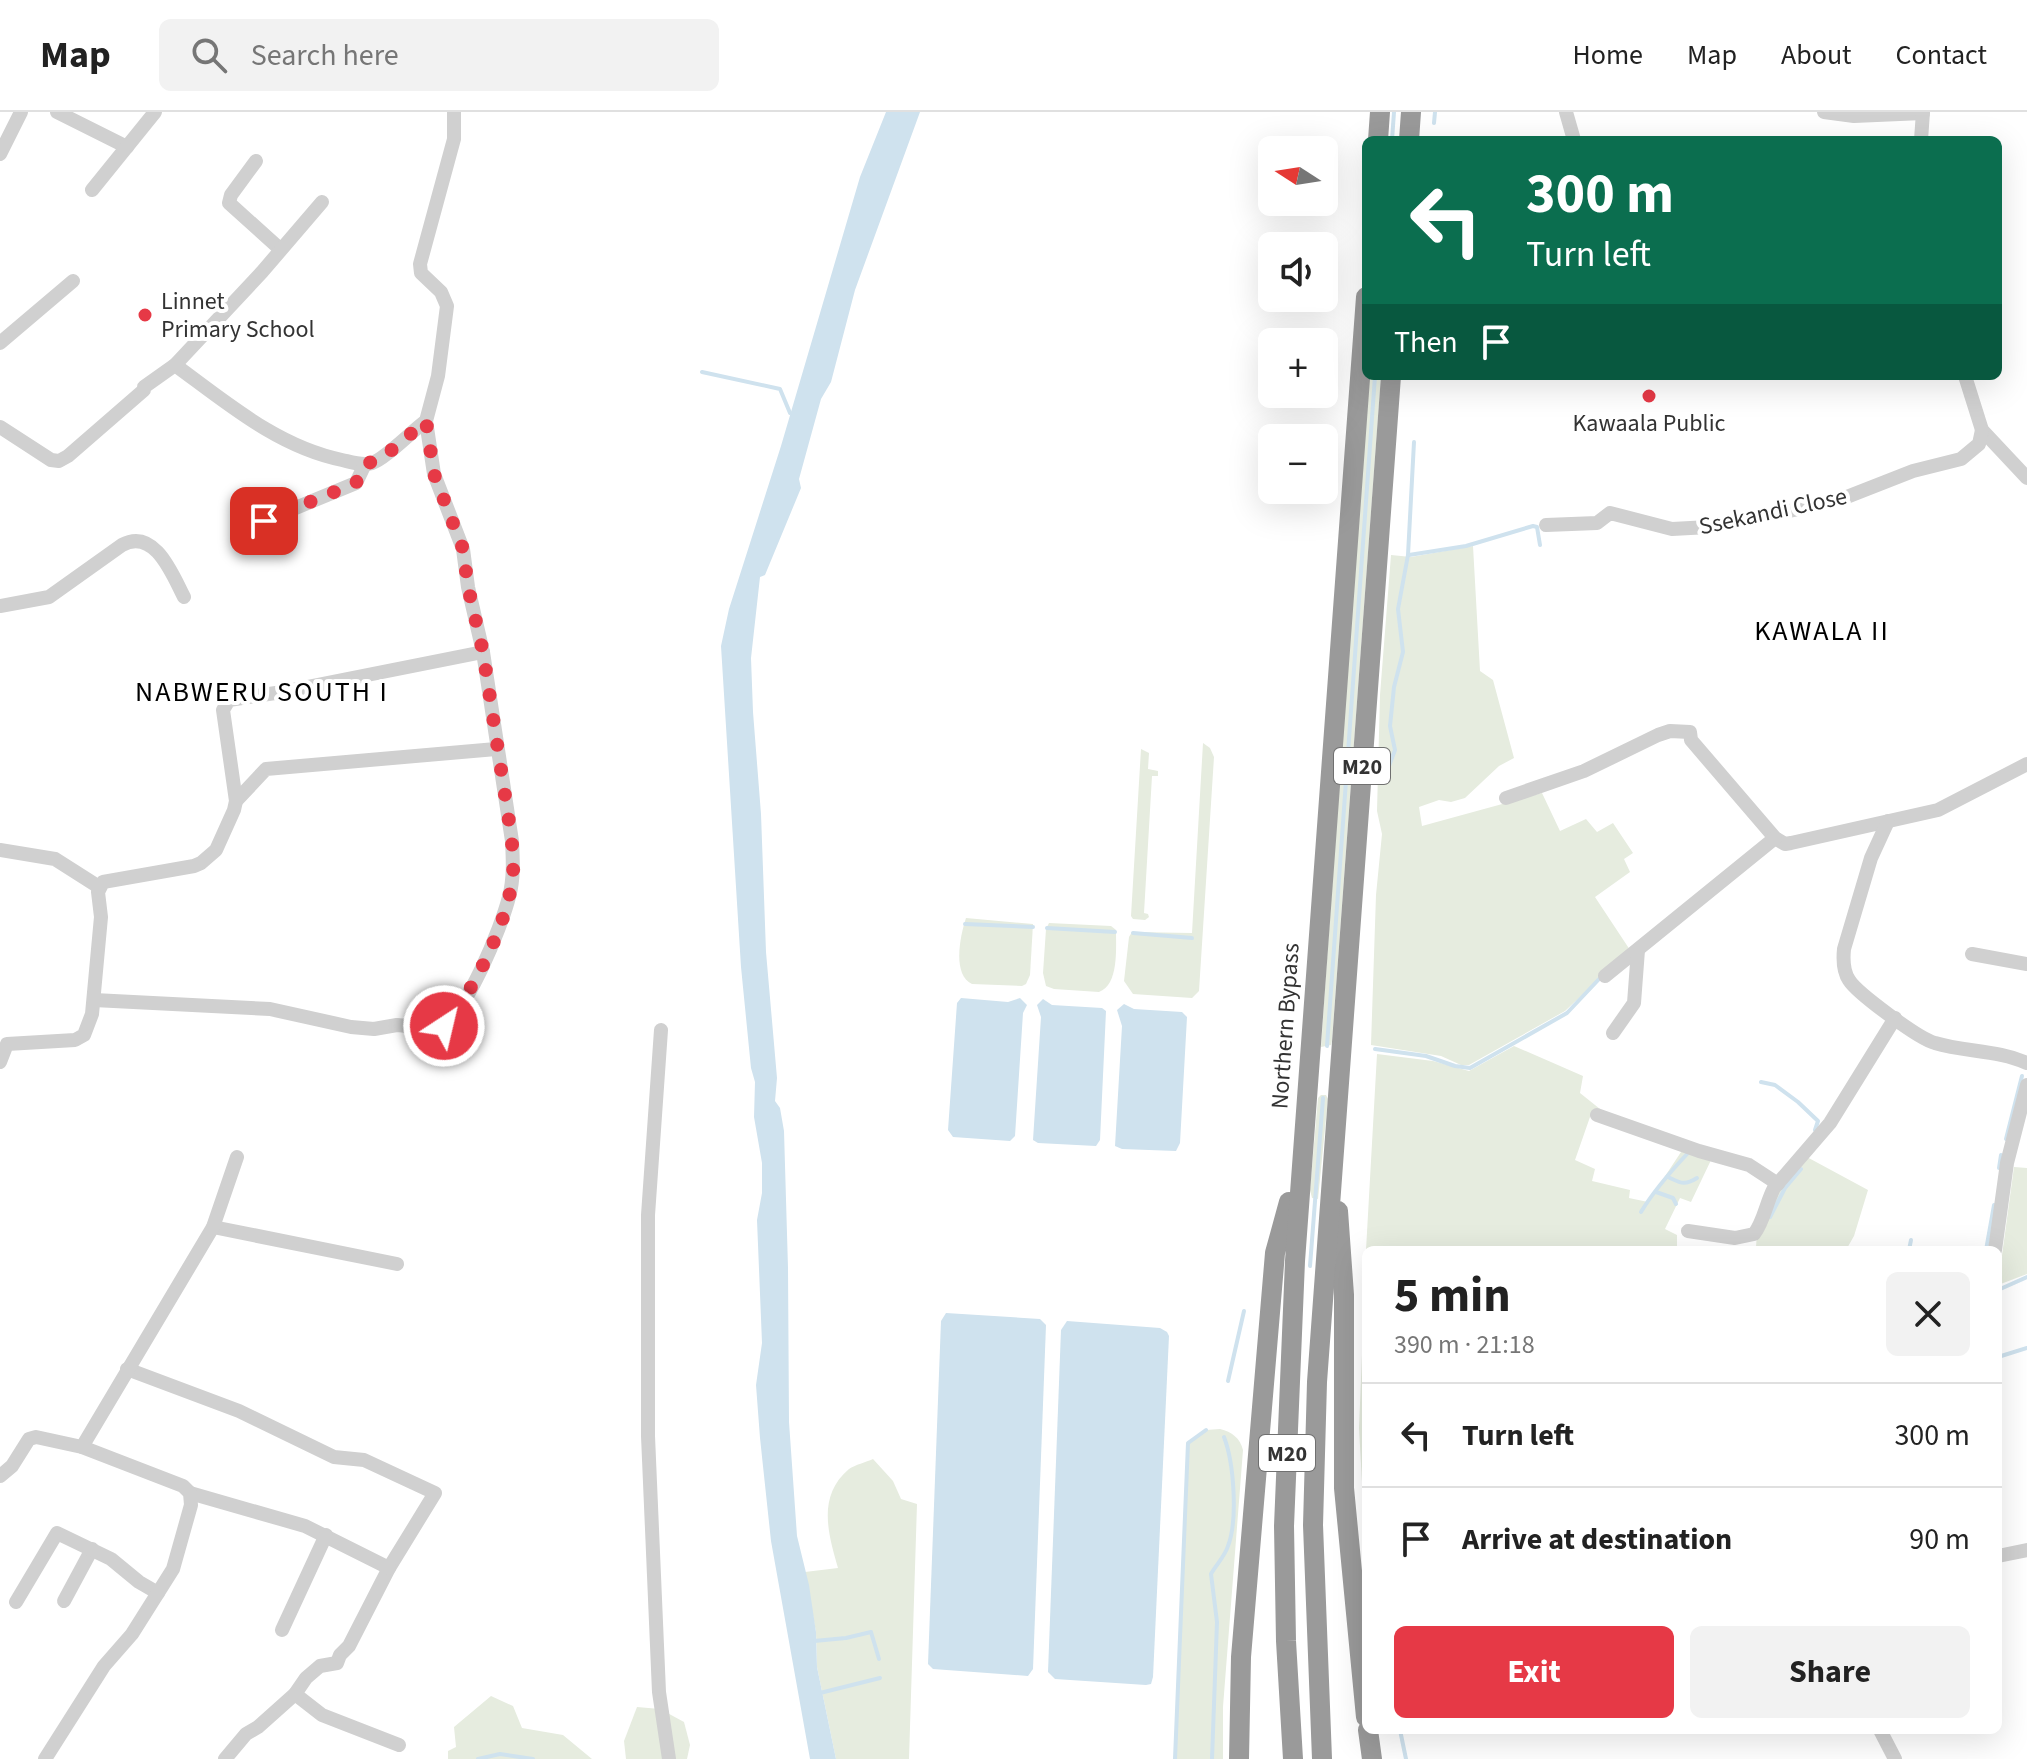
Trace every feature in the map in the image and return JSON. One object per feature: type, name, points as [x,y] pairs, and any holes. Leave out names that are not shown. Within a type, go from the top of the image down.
[{"type":"highway","points":[[1378,136],[1380,112]]},
{"type":"highway","points":[[1409,136],[1411,112]]},
{"type":"highway","name":"Northern Bypass","points":[[1293,1759],[1286,1641],[1284,1526],[1302,1147],[1362,350]]},
{"type":"highway","name":"M20","points":[[1322,1759],[1313,1525],[1317,1382],[1391,380]]},
{"type":"highway","points":[[1239,1759],[1241,1657],[1275,1253],[1302,1147]]},
{"type":"highway","points":[[1333,1155],[1344,1295],[1344,1488],[1362,1675]]},
{"type":"highway","points":[[1369,1734],[1372,1759]]},
{"type":"street","points":[[0,154],[21,112]]},
{"type":"street","points":[[57,112],[127,147]]},
{"type":"street","points":[[92,190],[155,112]]},
{"type":"street","points":[[94,1000],[270,1009],[351,1027],[374,1029],[397,1025],[428,1030],[444,1026],[458,1011],[482,968],[509,897],[513,871],[512,841],[483,652],[463,549],[434,474],[426,421],[438,376],[447,306],[441,292],[421,273],[420,264],[454,139],[454,112]]},
{"type":"street","points":[[1566,112],[1573,136]]},
{"type":"street","points":[[1824,112],[1854,116],[1923,112],[1921,136]]},
{"type":"street","points":[[256,161],[231,195],[229,203],[280,249]]},
{"type":"street","points":[[0,427],[35,452],[59,461],[144,387],[175,365],[232,307],[322,202]]},
{"type":"street","points":[[0,343],[73,281]]},
{"type":"street","points":[[175,365],[242,414],[300,448],[323,456],[365,464],[381,459],[426,421]]},
{"type":"street","points":[[1966,380],[1982,430],[2027,478]]},
{"type":"street","name":"Ssekandi Close","points":[[1546,525],[1597,523],[1610,513],[1672,529],[1684,529],[1804,508],[1839,500],[1913,471],[1961,459],[1979,444],[1982,430]]},
{"type":"street","points":[[264,521],[356,483],[365,464]]},
{"type":"street","points":[[0,606],[49,597],[122,545],[136,541],[155,549],[164,557],[184,597]]},
{"type":"street","points":[[0,1062],[7,1044],[75,1040],[84,1035],[94,1000],[101,917],[99,887],[103,882],[201,863],[216,850],[229,826],[236,801],[223,710],[229,700],[483,652]]},
{"type":"street","points":[[1506,798],[1584,771],[1658,735],[1670,731],[1690,732],[1691,740],[1775,838],[1785,844],[1938,810],[2027,764]]},
{"type":"street","points":[[236,801],[266,769],[496,749]]},
{"type":"street","points":[[1888,821],[1871,858],[1849,926],[1843,957],[1850,983],[1932,1043],[2003,1055],[2027,1063]]},
{"type":"street","points":[[1605,976],[1775,838]]},
{"type":"street","points":[[0,850],[55,859],[99,887]]},
{"type":"street","points":[[1613,1033],[1634,1003],[1638,950]]},
{"type":"street","points":[[1972,954],[2027,964]]},
{"type":"street","points":[[1688,1231],[1735,1238],[1754,1234],[1759,1228],[1767,1200],[1830,1123],[1895,1018]]},
{"type":"street","points":[[661,1030],[648,1215],[648,1436],[659,1692],[669,1759]]},
{"type":"street","points":[[1996,1246],[2007,1163],[2027,1085]]},
{"type":"street","points":[[1597,1115],[1749,1165],[1778,1184]]},
{"type":"street","points":[[82,1447],[213,1227],[237,1157]]},
{"type":"street","points":[[213,1227],[397,1264]]},
{"type":"street","points":[[127,1369],[239,1411],[334,1457],[364,1460],[435,1493],[337,1663],[320,1666],[306,1678],[295,1694],[246,1734],[225,1759]]},
{"type":"street","points":[[0,1476],[12,1466],[29,1439],[36,1437],[82,1447],[183,1486],[190,1493],[305,1526],[389,1568]]},
{"type":"street","points":[[45,1759],[104,1666],[132,1634],[173,1569],[191,1505],[190,1493]]},
{"type":"street","points":[[16,1602],[57,1533],[111,1559],[158,1593]]},
{"type":"street","points":[[282,1630],[326,1535]]},
{"type":"street","points":[[64,1601],[92,1549]]},
{"type":"street","points":[[2002,1555],[2027,1550]]},
{"type":"street","points":[[295,1694],[322,1715],[399,1745]]},
{"type":"street","points":[[1882,1734],[1895,1759]]},
{"type":"shaded area","points":[[1367,380],[1381,380],[1332,1041],[1331,1045],[1321,1047]]},
{"type":"shaded area","points":[[1473,546],[1480,671],[1493,680],[1514,758],[1499,766],[1465,798],[1451,802],[1439,800],[1419,807],[1422,826],[1542,793],[1560,831],[1586,819],[1597,832],[1613,823],[1633,853],[1624,859],[1630,872],[1595,897],[1630,950],[1565,1011],[1469,1065],[1461,1065],[1441,1056],[1371,1045],[1376,895],[1382,834],[1377,811],[1380,695],[1391,555],[1411,557]]},
{"type":"shaded area","points":[[1203,743],[1210,748],[1214,757],[1199,991],[1192,998],[1133,994],[1124,981],[1132,932],[1192,933]]},
{"type":"shaded area","points":[[1141,749],[1149,753],[1148,769],[1158,771],[1158,776],[1152,776],[1144,913],[1149,917],[1145,920],[1131,916]]},
{"type":"shaded area","points":[[966,918],[1033,924],[1030,975],[1026,984],[972,984],[966,979],[959,954]]},
{"type":"shaded area","points":[[1049,923],[1111,926],[1116,930],[1115,965],[1105,988],[1099,992],[1046,986],[1043,973]]},
{"type":"shaded area","points":[[1514,1046],[1583,1076],[1580,1093],[1600,1109],[1590,1117],[1575,1160],[1595,1169],[1592,1181],[1630,1190],[1629,1198],[1648,1202],[1683,1149],[1712,1158],[1691,1202],[1680,1198],[1665,1229],[1677,1235],[1677,1246],[1366,1246],[1377,1054],[1433,1061],[1469,1071]]},
{"type":"shaded area","points":[[1326,1095],[1328,1099],[1318,1199],[1312,1198],[1310,1190],[1318,1098]]},
{"type":"shaded area","points":[[1805,1156],[1868,1190],[1848,1246],[1756,1246],[1766,1212]]},
{"type":"shaded area","points":[[2014,1167],[2027,1168],[2027,1274],[2002,1283],[2002,1256]]},
{"type":"shaded area","points":[[1362,1355],[1362,1482],[1359,1428]]},
{"type":"shaded area","points":[[1220,1429],[1235,1436],[1243,1450],[1223,1707],[1223,1759],[1175,1759],[1188,1443],[1206,1430]]},
{"type":"shaded area","points":[[873,1459],[893,1481],[901,1499],[917,1504],[909,1759],[836,1759],[817,1667],[816,1632],[805,1572],[838,1568],[828,1516],[832,1491],[849,1469]]},
{"type":"shaded area","points":[[491,1696],[513,1706],[522,1728],[563,1735],[592,1759],[448,1759],[448,1751],[456,1747],[454,1727]]},
{"type":"shaded area","points":[[637,1707],[660,1709],[684,1722],[690,1745],[687,1759],[626,1759],[624,1741]]},
{"type":"water","points":[[886,112],[920,112],[855,290],[831,382],[821,399],[799,479],[801,488],[765,575],[760,577],[751,658],[766,952],[777,1078],[775,1101],[780,1108],[784,1131],[789,1422],[797,1536],[809,1585],[816,1632],[817,1667],[836,1759],[810,1759],[771,1541],[760,1438],[756,1385],[762,1343],[757,1220],[762,1193],[762,1163],[754,1117],[755,1082],[741,967],[721,646],[729,609],[781,446],[860,177]]},
{"type":"water","points":[[961,998],[1008,1002],[1020,998],[1027,1005],[1023,1013],[1015,1136],[1010,1141],[953,1137],[948,1130],[957,1003]]},
{"type":"water","points":[[1043,999],[1052,1005],[1102,1008],[1106,1011],[1100,1140],[1096,1146],[1038,1143],[1033,1140],[1041,1017],[1037,1005]]},
{"type":"water","points":[[1124,1004],[1134,1009],[1182,1012],[1187,1017],[1180,1143],[1176,1151],[1122,1149],[1115,1146],[1122,1026],[1117,1010]]},
{"type":"water","points":[[946,1313],[1040,1319],[1046,1325],[1033,1669],[1028,1676],[933,1669],[928,1664],[941,1321]]},
{"type":"water","points":[[1067,1321],[1160,1328],[1169,1336],[1151,1684],[1055,1679],[1048,1672],[1061,1330]]},
{"type":"waterway","points":[[1392,136],[1394,112]]},
{"type":"waterway","points":[[1434,123],[1435,112]]},
{"type":"waterway","points":[[702,372],[780,389],[790,413]]},
{"type":"waterway","points":[[1327,1046],[1375,380]]},
{"type":"waterway","points":[[1389,766],[1395,750],[1390,726],[1394,687],[1403,652],[1398,609],[1408,555],[1414,442]]},
{"type":"waterway","points":[[1409,555],[1466,546],[1533,526],[1537,527],[1540,545]]},
{"type":"waterway","points":[[965,924],[1033,927]]},
{"type":"waterway","points":[[1047,928],[1115,932]]},
{"type":"waterway","points":[[1133,933],[1192,938]]},
{"type":"waterway","points":[[1375,1049],[1426,1056],[1470,1068],[1567,1013],[1601,977]]},
{"type":"waterway","points":[[2006,1139],[2022,1076]]},
{"type":"waterway","points":[[1761,1082],[1775,1085],[1798,1102],[1818,1121],[1815,1130]]},
{"type":"waterway","points":[[1310,1266],[1323,1098]]},
{"type":"waterway","points":[[1641,1212],[1688,1153]]},
{"type":"waterway","points":[[1999,1168],[2001,1155]]},
{"type":"waterway","points":[[1770,1217],[1785,1188],[1801,1169]]},
{"type":"waterway","points":[[1668,1177],[1682,1183],[1697,1178]]},
{"type":"waterway","points":[[1656,1192],[1673,1198],[1676,1204]]},
{"type":"waterway","points":[[1987,1246],[1994,1205]]},
{"type":"waterway","points":[[1910,1246],[1911,1240]]},
{"type":"waterway","points":[[2002,1288],[2027,1277]]},
{"type":"waterway","points":[[1228,1381],[1244,1311]]},
{"type":"waterway","points":[[2002,1356],[2027,1348]]},
{"type":"waterway","points":[[1175,1759],[1188,1443],[1206,1430]]},
{"type":"waterway","points":[[1212,1759],[1217,1622],[1211,1574],[1228,1546],[1234,1507],[1230,1461],[1224,1437]]},
{"type":"waterway","points":[[814,1641],[871,1632],[879,1659]]},
{"type":"waterway","points":[[820,1693],[880,1678]]},
{"type":"waterway","points":[[1401,1734],[1406,1759]]},
{"type":"waterway","points":[[478,1759],[500,1754],[533,1759]]},
{"type":"place","name":"Linnet Primary School","points":[[145,315]]},
{"type":"place","name":"Kawaala Public","points":[[1649,396]]},
{"type":"district","name":"KAWALA II","points":[[1822,630]]},
{"type":"district","name":"NABWERU SOUTH I","points":[[262,691]]},
{"type":"route","points":[[264,521],[356,483],[365,464],[381,459],[426,421],[434,474],[463,549],[483,652],[512,841],[513,871],[509,897],[482,968],[458,1011],[444,1026]]}]
